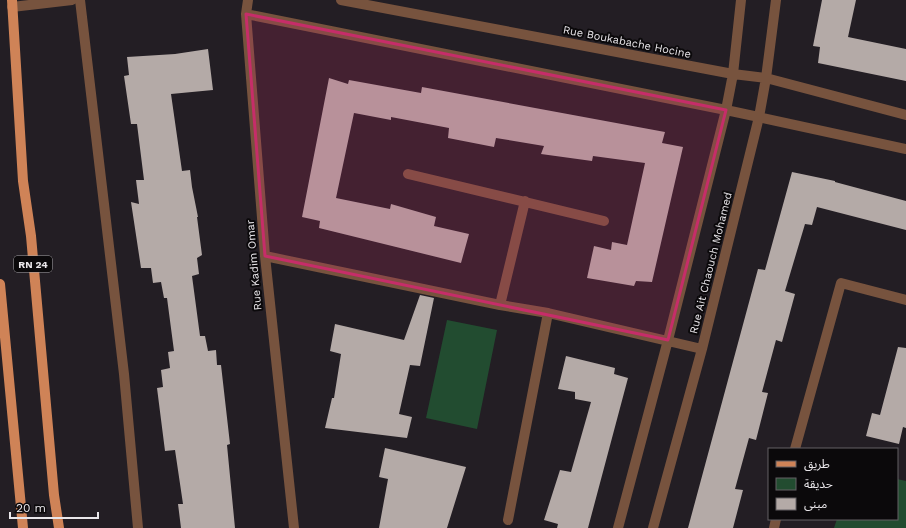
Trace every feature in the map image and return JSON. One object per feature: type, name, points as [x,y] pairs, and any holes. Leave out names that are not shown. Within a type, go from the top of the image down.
[{"type":"main road","name":"RN 24","points":[[12,3],[23,181],[31,236],[54,495],[59,528]]},
{"type":"main road","points":[[0,284],[23,528]]},
{"type":"street","points":[[12,3],[72,0]]},
{"type":"street","points":[[80,0],[124,374],[138,528]]},
{"type":"street","name":"Rue Kadim Omar","points":[[248,0],[246,14],[265,256],[294,528]]},
{"type":"street","name":"Rue Boukabache Hocine","points":[[341,0],[733,74],[766,78],[906,115]]},
{"type":"street","points":[[618,528],[668,340],[726,110],[733,74],[741,0]]},
{"type":"street","name":"Rue Ait Chaouch Mohamed","points":[[652,528],[702,349],[759,117],[766,78],[776,0]]},
{"type":"street","points":[[246,14],[726,110],[906,149]]},
{"type":"street","points":[[408,174],[604,221]]},
{"type":"street","points":[[500,305],[525,201]]},
{"type":"street","points":[[265,256],[500,305],[548,313],[702,349]]},
{"type":"street","points":[[795,448],[841,283],[906,300]]},
{"type":"street","points":[[508,520],[548,313]]},
{"type":"highlighted area","points":[[246,14],[726,110],[668,340],[265,256]]},
{"type":"green space","points":[[447,320],[497,330],[477,429],[426,418]]},
{"type":"green space","points":[[898,479],[906,481],[906,528],[834,528],[837,520],[898,520]]},
{"type":"building","points":[[822,0],[856,0],[848,37],[906,49],[906,81],[818,63],[820,47],[813,46]]},
{"type":"building","points":[[208,49],[213,90],[171,94],[182,171],[190,170],[198,217],[202,255],[197,258],[199,274],[192,276],[200,336],[205,336],[208,351],[216,350],[217,365],[221,365],[230,444],[227,445],[235,528],[181,528],[178,504],[183,504],[175,450],[165,451],[157,388],[163,387],[161,370],[170,368],[168,352],[174,351],[167,298],[164,298],[161,282],[153,283],[151,268],[141,268],[131,202],[139,204],[136,180],[144,180],[137,124],[131,124],[124,76],[129,75],[127,57],[175,54]]},
{"type":"building","points":[[329,78],[348,84],[349,80],[421,93],[422,87],[665,132],[662,143],[683,147],[652,282],[636,281],[634,286],[587,278],[594,246],[611,250],[612,242],[627,245],[645,163],[593,156],[592,161],[541,154],[544,146],[496,138],[494,147],[448,138],[449,128],[391,117],[391,120],[354,113],[336,198],[390,209],[391,204],[436,217],[434,226],[469,234],[461,263],[319,228],[320,221],[302,217]]},
{"type":"building","points":[[792,172],[835,181],[906,201],[906,230],[817,207],[812,225],[805,224],[785,291],[795,294],[782,342],[776,340],[762,392],[768,393],[756,440],[749,438],[735,489],[743,490],[733,528],[688,528],[758,269],[765,270]]},
{"type":"building","points":[[420,295],[434,298],[420,366],[410,365],[399,414],[412,417],[407,438],[325,428],[332,398],[334,398],[341,354],[330,351],[335,324],[404,340]]},
{"type":"building","points":[[898,347],[906,348],[906,428],[903,427],[899,444],[866,436],[872,413],[880,415]]},
{"type":"building","points":[[566,356],[615,368],[614,374],[628,378],[588,528],[557,528],[558,524],[544,520],[560,470],[571,472],[591,402],[575,399],[575,392],[558,389]]},
{"type":"building","points":[[385,448],[466,467],[447,528],[379,528],[388,479],[379,477]]}]
